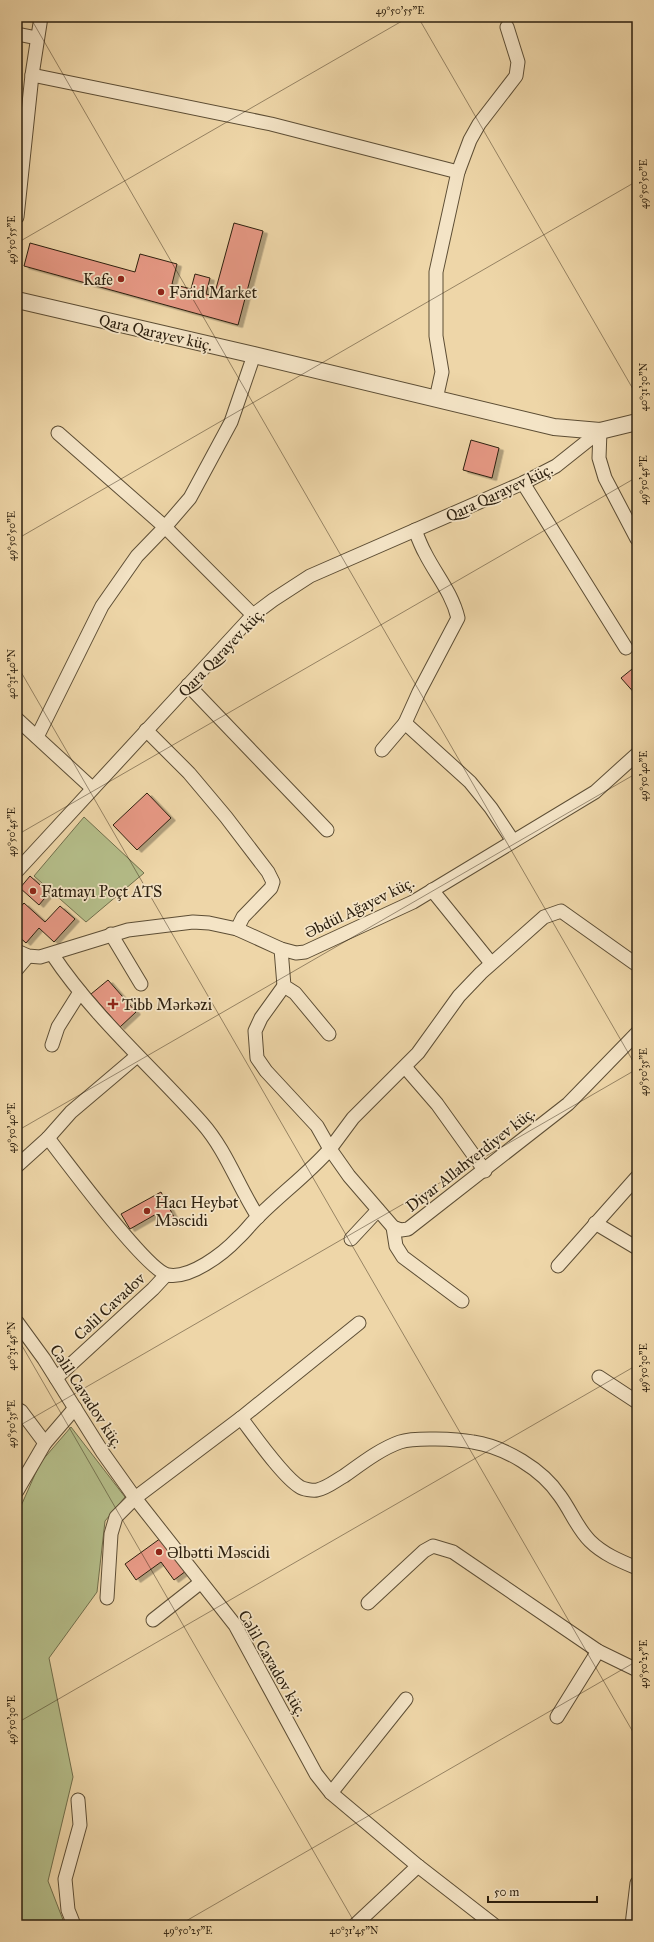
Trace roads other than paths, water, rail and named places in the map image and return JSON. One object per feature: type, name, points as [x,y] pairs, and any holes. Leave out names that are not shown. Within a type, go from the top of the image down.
[{"type":"street","points":[[17,217],[32,75],[41,17]]},
{"type":"street","points":[[436,399],[442,372],[442,359],[436,336],[436,272],[458,172],[470,140],[479,124],[516,76],[518,62],[507,27]]},
{"type":"street","points":[[17,34],[37,38]]},
{"type":"street","points":[[32,75],[270,124],[458,172]]},
{"type":"street","name":"Qara Qarayev küç.","points":[[17,300],[254,354],[554,427],[600,431],[637,422]]},
{"type":"street","points":[[37,737],[102,606],[137,556],[190,498],[231,422],[254,354]]},
{"type":"street","points":[[600,431],[599,458],[605,478],[637,539]]},
{"type":"street","name":"Qara Qarayev küç.","points":[[17,870],[253,615],[284,592],[310,576],[523,483],[556,466],[600,431]]},
{"type":"street","points":[[58,433],[165,527],[253,615]]},
{"type":"street","points":[[523,483],[626,648]]},
{"type":"street","points":[[382,750],[405,723],[419,692],[458,618],[456,608],[426,554],[415,530]]},
{"type":"street","points":[[188,685],[327,830]]},
{"type":"street","points":[[17,719],[92,788]]},
{"type":"street","points":[[405,723],[470,782],[491,808],[513,840]]},
{"type":"street","points":[[146,730],[194,779],[226,817],[268,872],[272,882],[271,888],[243,918],[237,929]]},
{"type":"street","name":"Əbdül Ağayev küç.","points":[[23,953],[40,957],[128,930],[193,922],[209,923],[237,929],[281,949],[296,953],[305,952],[413,902],[594,792],[637,754]]},
{"type":"street","points":[[432,890],[491,963]]},
{"type":"street","points":[[48,1138],[131,1242],[150,1263],[166,1275],[180,1275],[197,1269],[223,1252],[238,1239],[258,1217],[313,1168],[330,1149],[353,1118],[418,1053],[459,996],[491,963],[544,917],[561,911],[637,965]]},
{"type":"street","points":[[111,934],[141,984]]},
{"type":"street","points":[[281,949],[284,986],[295,992],[329,1034]]},
{"type":"street","points":[[17,970],[23,953]]},
{"type":"street","points":[[52,954],[80,992],[137,1056],[202,1124],[220,1148],[258,1217]]},
{"type":"street","name":"Diyar Allahverdiyev küç.","points":[[284,986],[261,1018],[255,1031],[257,1058],[266,1071],[317,1126],[339,1163],[378,1210],[393,1227],[401,1230],[408,1229],[568,1104],[637,1033]]},
{"type":"street","points":[[52,1045],[58,1027],[80,992]]},
{"type":"street","points":[[17,1166],[48,1138],[71,1112],[137,1056]]},
{"type":"street","points":[[405,1067],[437,1104],[484,1171]]},
{"type":"street","points":[[558,1266],[637,1177]]},
{"type":"street","points":[[351,1239],[378,1210]]},
{"type":"street","points":[[595,1223],[637,1248]]},
{"type":"street","points":[[393,1227],[396,1246],[403,1257],[462,1301]]},
{"type":"street","name":"Cəlil Cavadov","points":[[56,1378],[154,1289],[166,1275]]},
{"type":"street","name":"Cəlil Cavadov küç.","points":[[17,1322],[56,1378],[103,1453],[135,1498],[200,1583],[235,1625],[316,1774],[331,1794],[418,1866],[494,1925]]},
{"type":"street","points":[[107,1598],[111,1534],[116,1517],[135,1498],[241,1418],[358,1323]]},
{"type":"street","points":[[599,1378],[637,1402]]},
{"type":"street","points":[[17,1491],[45,1443],[75,1408]]},
{"type":"street","points":[[17,1409],[21,1411],[45,1443]]},
{"type":"street","points":[[241,1418],[290,1479],[301,1488],[316,1490],[328,1486],[379,1452],[401,1441],[418,1439],[471,1442],[492,1446],[529,1466],[548,1481],[560,1496],[580,1530],[590,1542],[608,1555],[637,1568]]},
{"type":"street","points":[[368,1603],[424,1551],[433,1546],[453,1552],[598,1652],[637,1670]]},
{"type":"street","points":[[153,1620],[200,1583]]},
{"type":"street","points":[[557,1717],[598,1652]]},
{"type":"street","points":[[331,1794],[406,1698]]},
{"type":"street","points":[[74,1925],[68,1910],[65,1879],[80,1825],[78,1800]]},
{"type":"street","points":[[355,1925],[418,1866]]},
{"type":"street","points":[[632,1925],[637,1883]]},
{"type":"place","name":"Kafe","points":[[121,279]]},
{"type":"place","name":"Fərid Market","points":[[161,292]]},
{"type":"place","name":"Fatmayı Poçt ATS","points":[[33,891]]},
{"type":"place","name":"Tibb Mərkəzi","points":[[113,1004]]},
{"type":"place","name":"Hacı Heybət Məscidi","points":[[147,1211]]},
{"type":"place","name":"Əlbətti Məscidi","points":[[159,1552]]}]
